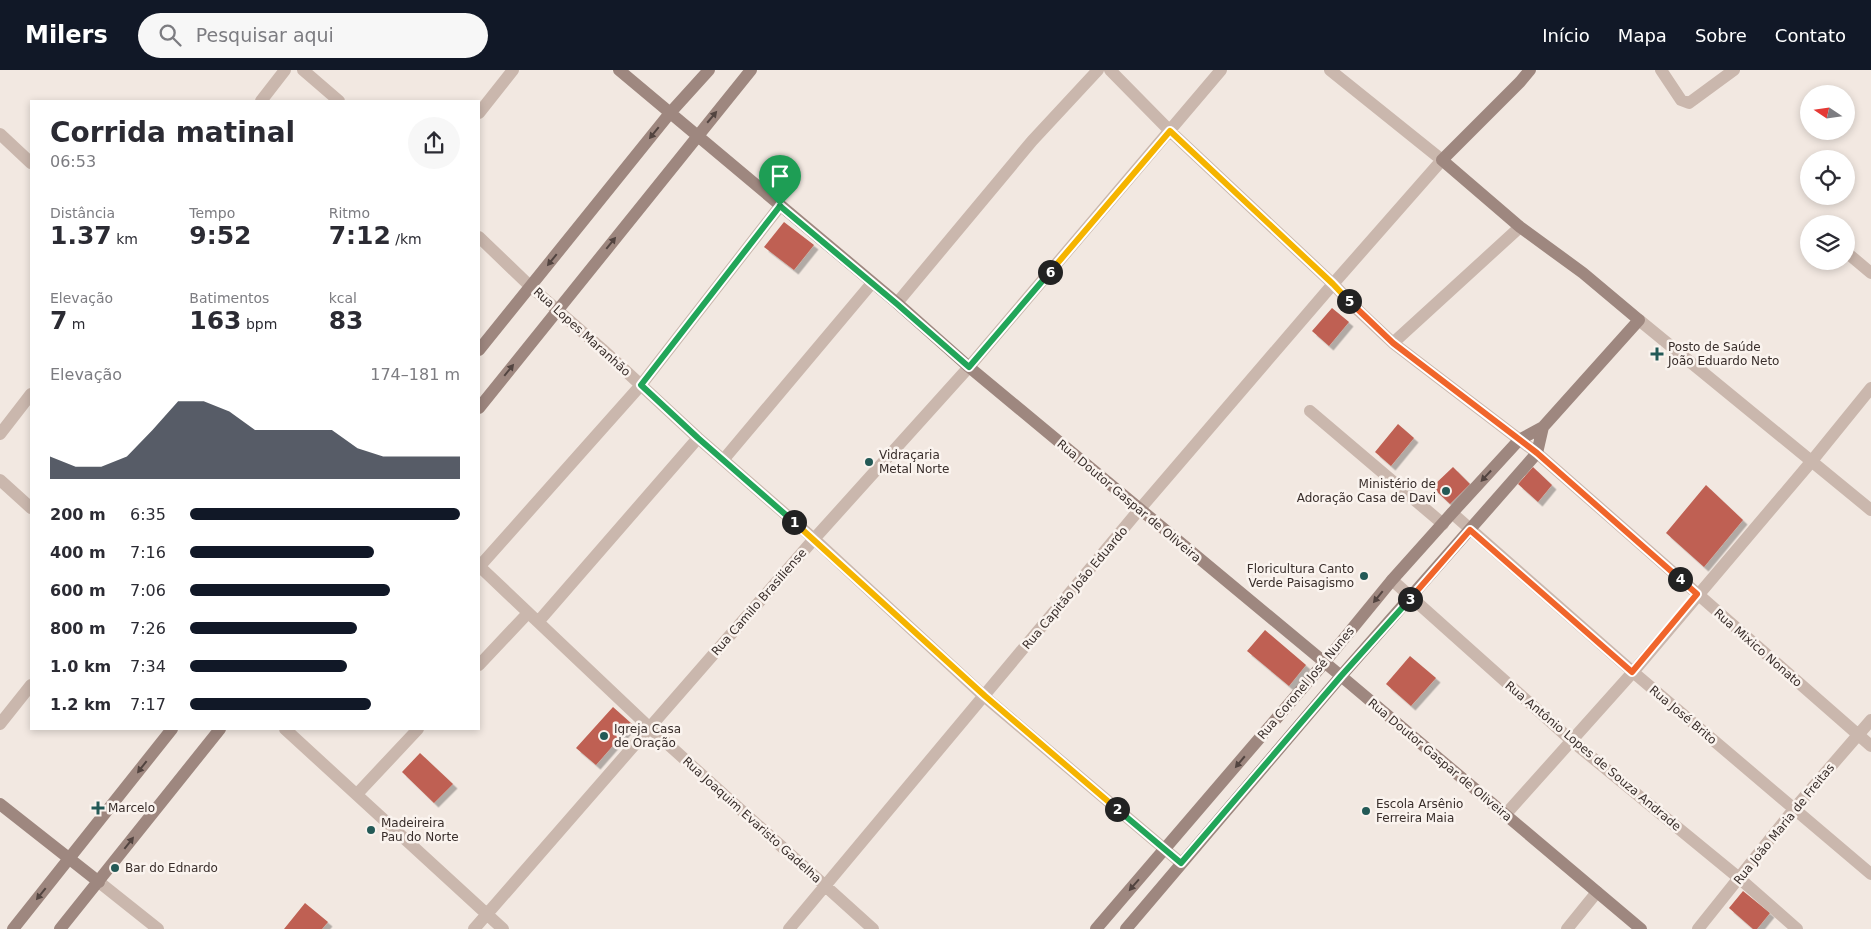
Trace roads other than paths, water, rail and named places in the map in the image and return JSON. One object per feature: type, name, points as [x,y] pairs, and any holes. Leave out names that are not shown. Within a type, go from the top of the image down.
[{"type":"street","points":[[262,100],[285,70]]},
{"type":"street","points":[[304,70],[338,100]]},
{"type":"street","points":[[480,112],[514,70]]},
{"type":"street","name":"Rua Doutor Gaspar de Oliveira","points":[[619,70],[1139,510],[1341,676],[1641,929]]},
{"type":"street","points":[[480,349],[670,114],[709,70]]},
{"type":"street","points":[[480,407],[751,70]]},
{"type":"street","points":[[897,304],[1032,142],[1098,70]]},
{"type":"street","name":"Rua Mixico Nonato","points":[[1110,70],[1170,131],[1393,343],[1537,453],[1871,746]]},
{"type":"street","name":"Rua Camilo Brasiliense","points":[[474,929],[814,539],[969,367],[1221,70]]},
{"type":"street","points":[[1330,70],[1442,160],[1520,227],[1583,273],[1871,510]]},
{"type":"street","points":[[1442,160],[1530,70]]},
{"type":"street","points":[[1661,70],[1680,100],[1689,103],[1734,70]]},
{"type":"street","points":[[0,134],[30,162]]},
{"type":"street","name":"Rua Capitão João Eduardo","points":[[790,929],[1139,510],[1442,160]]},
{"type":"street","points":[[480,565],[641,385],[780,206]]},
{"type":"street","points":[[1393,343],[1520,227]]},
{"type":"street","name":"Rua Lopes Maranhão","points":[[480,238],[557,311],[814,539],[985,696],[1181,863]]},
{"type":"street","points":[[1855,260],[1871,273]]},
{"type":"street","points":[[724,459],[872,283]]},
{"type":"street","points":[[1537,453],[1543,427],[1639,320]]},
{"type":"street","points":[[1505,815],[1632,672],[1811,462],[1871,388]]},
{"type":"street","points":[[0,434],[30,395]]},
{"type":"street","points":[[1310,411],[1443,524]]},
{"type":"street","name":"Rua Coronel José Nunes","points":[[1096,929],[1324,663],[1392,580],[1520,440],[1543,427]]},
{"type":"street","points":[[538,622],[698,438]]},
{"type":"street","name":"Rua Coronel José Nunes","points":[[1126,929],[1341,676],[1537,453]]},
{"type":"street","points":[[0,480],[30,507]]},
{"type":"street","name":"Rua José Brito","points":[[1452,514],[1632,672],[1871,874]]},
{"type":"street","name":"Rua Joaquim Evaristo Gadelha","points":[[480,567],[650,728],[873,929]]},
{"type":"street","name":"Rua Antônio Lopes de Souza Andrade","points":[[1392,580],[1572,741],[1739,878],[1797,929]]},
{"type":"street","points":[[480,664],[528,613]]},
{"type":"street","points":[[0,724],[30,686]]},
{"type":"street","name":"Rua João Maria de Freitas","points":[[1698,929],[1794,809],[1871,720]]},
{"type":"street","points":[[13,929],[171,730]]},
{"type":"street","points":[[60,929],[219,730]]},
{"type":"street","points":[[286,730],[503,929]]},
{"type":"street","points":[[357,794],[417,730]]},
{"type":"street","points":[[0,804],[158,929]]},
{"type":"street","points":[[1567,929],[1597,892]]},
{"type":"place","name":"Posto de Saúde João Eduardo Neto","points":[[1657,354]]},
{"type":"place","name":"Vidraçaria Metal Norte","points":[[869,462]]},
{"type":"place","name":"Ministério de Adoração Casa de Davi","points":[[1446,491]]},
{"type":"place","name":"Floricultura Canto Verde Paisagismo","points":[[1364,576]]},
{"type":"place","name":"Igreja Casa de Oração","points":[[604,736]]},
{"type":"place","name":"Marcelo","points":[[98,808]]},
{"type":"place","name":"Escola Arsênio Ferreira Maia","points":[[1366,811]]},
{"type":"place","name":"Madeireira Pau do Norte","points":[[371,830]]},
{"type":"place","name":"Bar do Ednardo","points":[[115,868]]}]
